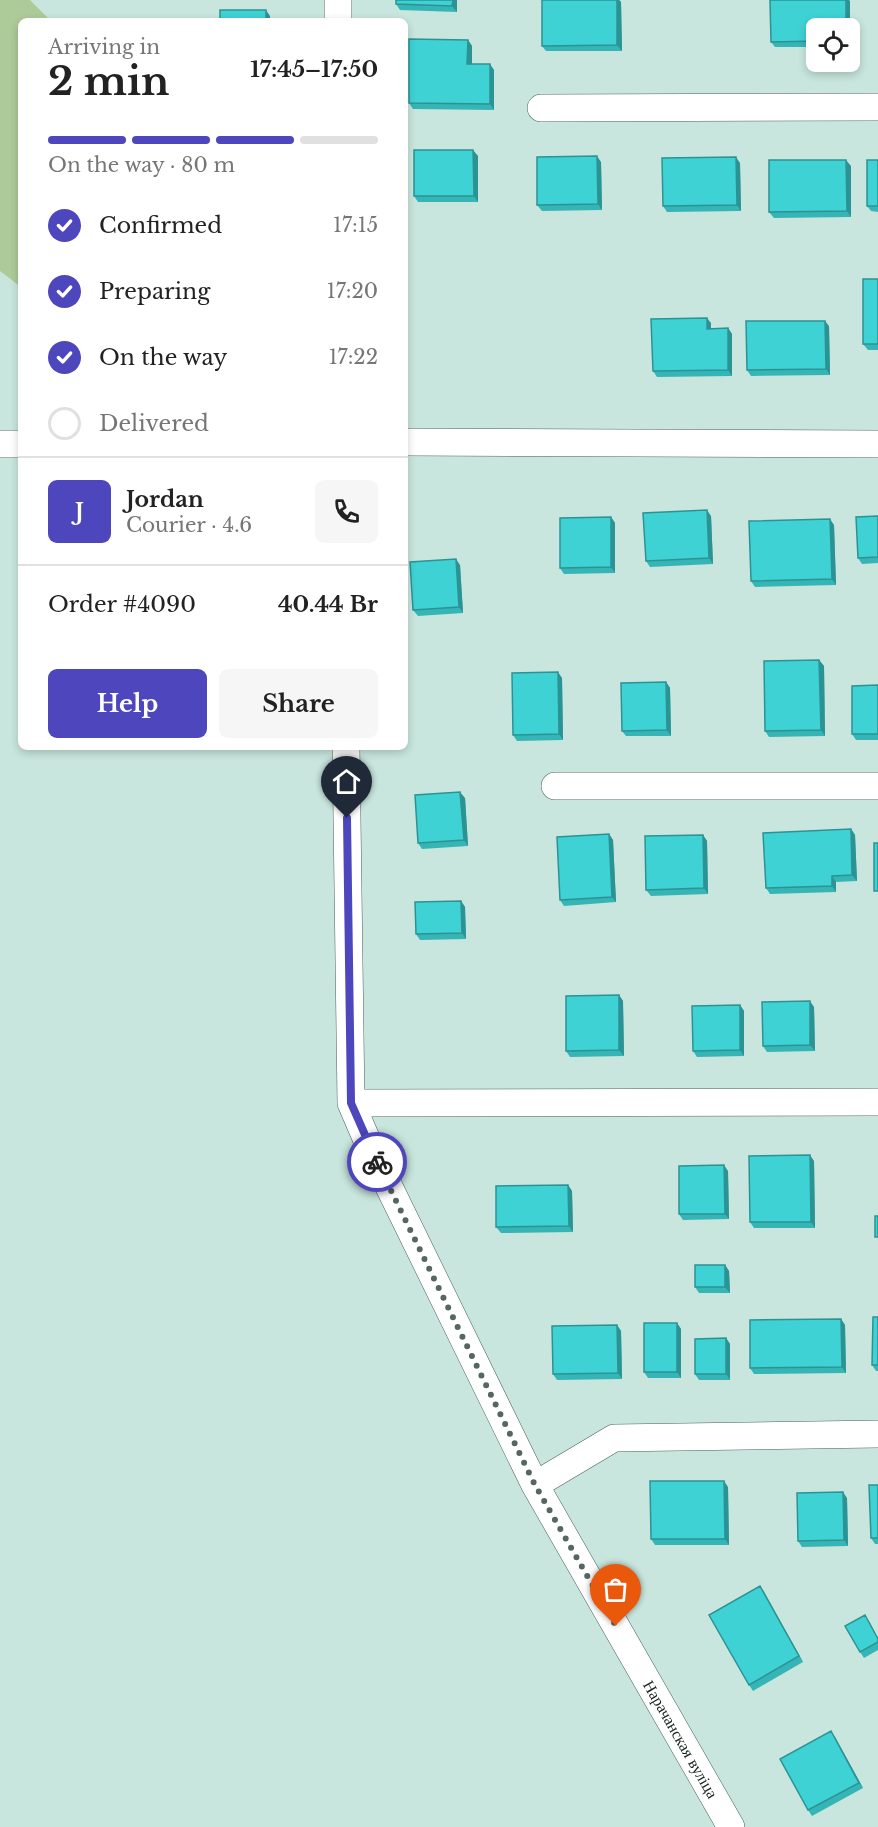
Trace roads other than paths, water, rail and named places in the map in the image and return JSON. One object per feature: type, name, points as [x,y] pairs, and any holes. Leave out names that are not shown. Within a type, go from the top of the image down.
[{"type":"street","points":[[338,0],[338,18]]},
{"type":"street","points":[[541,108],[878,107]]},
{"type":"street","points":[[408,442],[878,444]]},
{"type":"street","points":[[0,444],[18,444]]},
{"type":"street","name":"Нарачанская вуліца","points":[[346,750],[351,1103],[372,1152],[535,1485],[731,1827]]},
{"type":"street","points":[[555,786],[878,786]]},
{"type":"street","points":[[351,1103],[878,1102]]},
{"type":"street","points":[[535,1485],[614,1438],[878,1434]]}]
